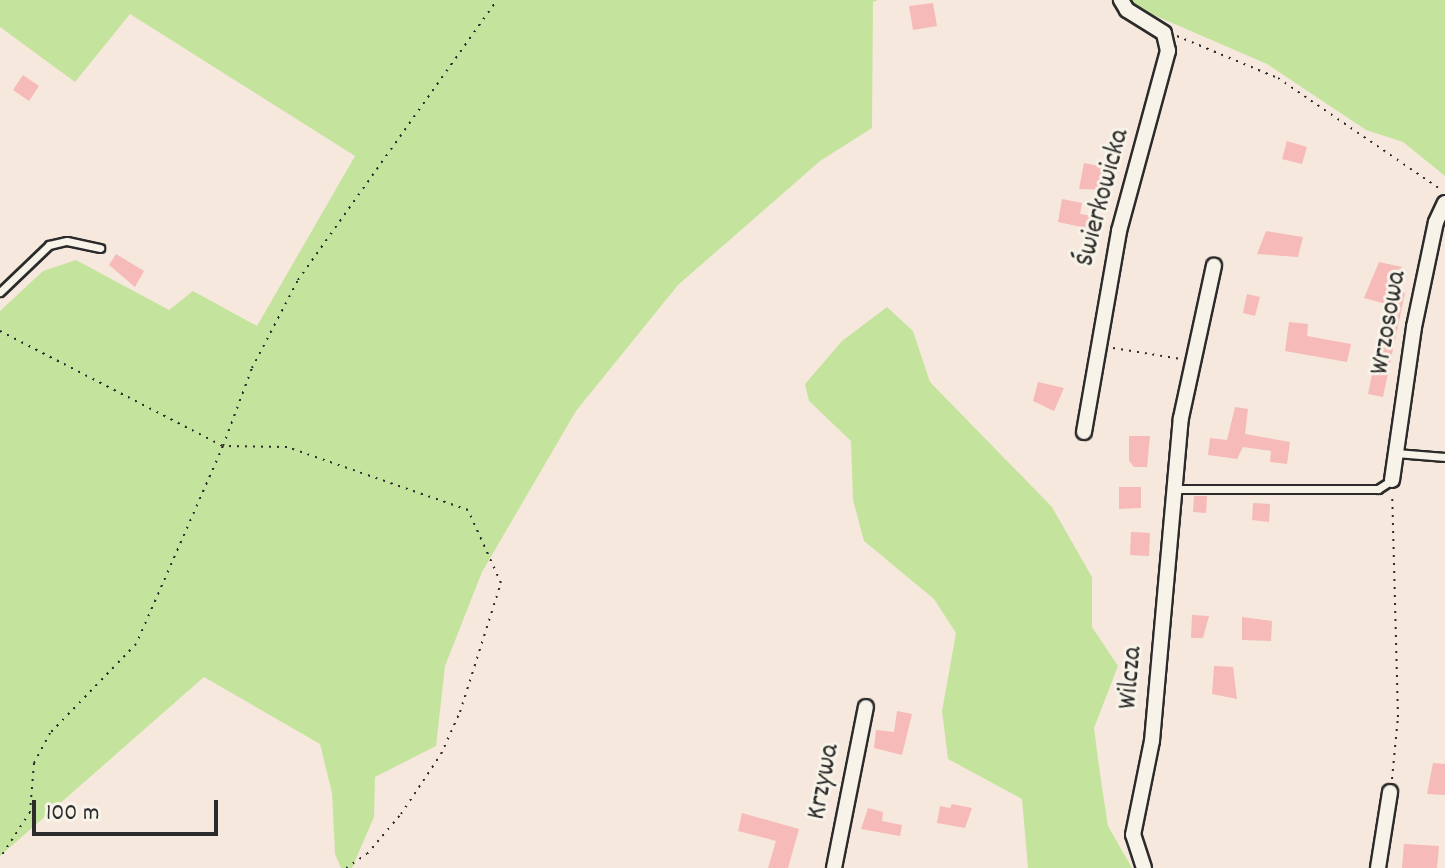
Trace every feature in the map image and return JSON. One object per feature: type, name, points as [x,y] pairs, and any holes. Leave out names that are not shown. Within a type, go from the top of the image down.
[{"type":"street","points":[[1121,0],[1127,10],[1164,33]]},
{"type":"street","name":"Świerkowicka","points":[[1084,432],[1096,346],[1119,231],[1166,72],[1164,33]]},
{"type":"street","name":"Wrzosowa","points":[[1392,480],[1414,327],[1436,222],[1445,203]]},
{"type":"street","name":"Wilcza","points":[[1144,868],[1133,835],[1152,741],[1190,360],[1214,266]]},
{"type":"street","name":"Krzywa","points":[[834,868],[866,707]]},
{"type":"street","points":[[1378,868],[1390,792]]},
{"type":"lane","points":[[0,292],[49,245],[67,241],[100,248]]},
{"type":"lane","points":[[1396,453],[1445,457]]},
{"type":"lane","points":[[1176,489],[1378,489],[1392,480]]},
{"type":"path","points":[[0,858],[26,822],[34,763],[50,733],[136,644],[223,446],[252,368],[298,280],[497,0]]},
{"type":"path","points":[[1164,33],[1278,78],[1445,193]]},
{"type":"path","points":[[0,331],[223,446],[287,447],[468,510],[501,583],[460,712],[441,754],[401,814],[367,854],[346,868]]},
{"type":"path","points":[[1096,346],[1190,360]]},
{"type":"path","points":[[1390,792],[1398,717],[1392,480]]},
{"type":"green space","points":[[0,0],[878,0],[873,2],[872,128],[820,161],[678,285],[576,411],[482,572],[445,666],[436,746],[375,777],[374,817],[352,868],[341,868],[335,854],[332,793],[320,744],[204,677],[0,856],[0,311],[43,271],[76,260],[169,310],[193,291],[257,326],[355,156],[130,14],[75,82],[0,27]]},
{"type":"green space","points":[[1119,0],[1445,0],[1445,176],[1403,142],[1366,130],[1267,64]]},
{"type":"green space","points":[[887,307],[913,331],[930,382],[1052,507],[1092,577],[1092,627],[1118,666],[1094,728],[1100,774],[1108,826],[1132,868],[1028,868],[1022,799],[948,759],[942,711],[956,633],[934,599],[864,541],[853,500],[851,441],[809,401],[805,384],[842,341]]},
{"type":"building","points":[[933,3],[937,26],[913,30],[909,6]]},
{"type":"building","points":[[23,75],[39,86],[29,101],[13,90]]},
{"type":"building","points":[[1287,141],[1307,147],[1302,164],[1282,159]]},
{"type":"building","points":[[1084,163],[1115,169],[1111,190],[1079,189]]},
{"type":"building","points":[[1062,199],[1082,203],[1080,214],[1094,216],[1091,229],[1058,222]]},
{"type":"building","points":[[1266,231],[1303,237],[1298,257],[1257,254]]},
{"type":"building","points":[[116,254],[144,271],[135,287],[109,265]]},
{"type":"building","points":[[1379,262],[1402,267],[1396,290],[1405,293],[1383,397],[1368,394],[1386,304],[1364,298]]},
{"type":"building","points":[[1247,294],[1260,297],[1255,316],[1243,313]]},
{"type":"building","points":[[1289,322],[1308,324],[1307,336],[1351,344],[1347,362],[1285,351]]},
{"type":"building","points":[[1038,382],[1064,388],[1054,411],[1033,401]]},
{"type":"building","points":[[1235,407],[1248,409],[1245,434],[1290,442],[1287,464],[1270,462],[1271,451],[1243,447],[1237,459],[1208,455],[1210,438],[1227,440]]},
{"type":"building","points":[[1129,436],[1150,436],[1147,467],[1134,467],[1129,461]]},
{"type":"building","points":[[1119,487],[1141,487],[1141,508],[1119,509]]},
{"type":"building","points":[[1194,496],[1207,496],[1206,513],[1193,512]]},
{"type":"building","points":[[1253,503],[1270,504],[1269,522],[1252,520]]},
{"type":"building","points":[[1131,532],[1150,533],[1149,556],[1130,555]]},
{"type":"building","points":[[1192,615],[1209,616],[1203,638],[1191,638]]},
{"type":"building","points":[[1242,617],[1272,621],[1271,641],[1242,640]]},
{"type":"building","points":[[1214,666],[1233,667],[1237,699],[1212,694]]},
{"type":"building","points":[[897,711],[912,714],[902,755],[874,748],[876,730],[894,732]]},
{"type":"building","points":[[1433,763],[1445,764],[1445,795],[1427,794]]},
{"type":"building","points":[[952,804],[972,808],[965,828],[937,823],[940,806],[950,808]]},
{"type":"building","points":[[868,808],[883,812],[882,821],[902,825],[900,836],[861,829]]},
{"type":"building","points":[[742,813],[799,829],[788,868],[768,868],[776,841],[738,831]]},
{"type":"building","points":[[1404,844],[1439,846],[1437,868],[1402,868]]}]
